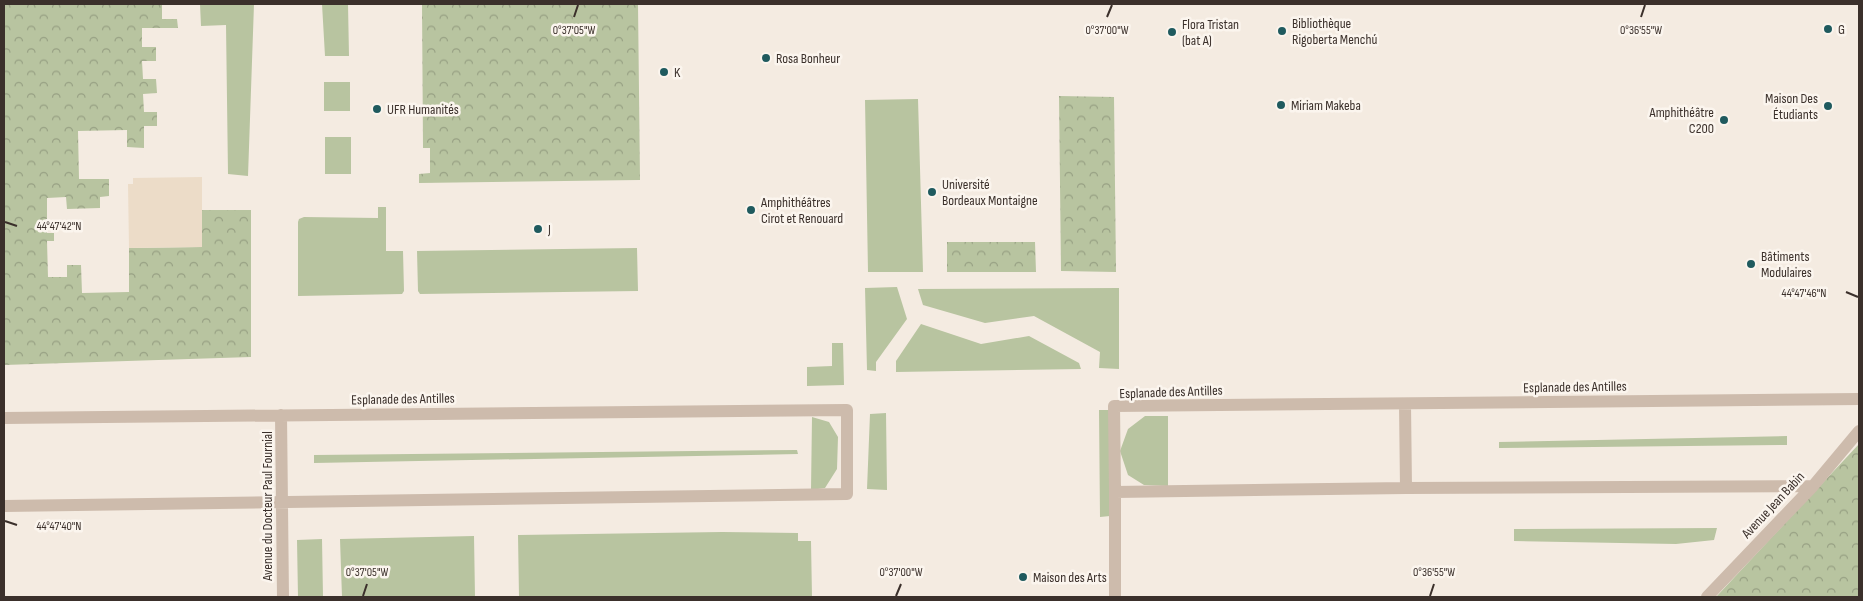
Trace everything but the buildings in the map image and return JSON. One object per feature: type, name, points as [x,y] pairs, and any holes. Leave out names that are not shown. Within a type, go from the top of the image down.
[{"type":"street","name":"Esplanade des Antilles","points":[[1115,492],[1114,406],[1859,399]]},
{"type":"street","points":[[1405,404],[1406,488]]},
{"type":"street","name":"Esplanade des Antilles","points":[[4,418],[847,410],[847,494],[282,503]]},
{"type":"street","name":"Avenue du Docteur Paul Fournial","points":[[281,416],[283,597]]},
{"type":"street","name":"Avenue Jean Babin","points":[[1707,597],[1812,486],[1859,431]]},
{"type":"street","points":[[1115,597],[1115,492],[1812,486]]},
{"type":"street","points":[[4,506],[282,503]]},
{"type":"green space","points":[[4,4],[162,4],[162,19],[177,19],[178,28],[142,28],[142,47],[156,47],[156,61],[142,61],[143,79],[156,79],[157,93],[143,94],[144,112],[157,112],[157,126],[144,126],[144,148],[127,147],[127,130],[78,131],[79,179],[109,179],[109,196],[100,197],[100,208],[67,209],[66,197],[47,198],[47,233],[54,233],[54,241],[47,241],[48,277],[67,277],[67,265],[81,265],[82,293],[129,292],[129,248],[202,247],[202,210],[251,210],[251,357],[4,365]]},
{"type":"green space","points":[[200,4],[254,4],[248,176],[228,174],[226,25],[201,26]]},
{"type":"green space","points":[[322,4],[348,4],[349,56],[325,56]]},
{"type":"green space","points":[[422,4],[638,4],[640,180],[419,183],[419,174],[430,173],[430,148],[423,148]]},
{"type":"green space","points":[[324,82],[350,82],[350,111],[324,111]]},
{"type":"green space","points":[[1059,96],[1114,97],[1116,272],[1061,271]]},
{"type":"green space","points":[[918,99],[923,272],[868,272],[865,100]]},
{"type":"green space","points":[[325,137],[351,137],[351,174],[325,174]]},
{"type":"green space","points":[[378,207],[386,207],[386,251],[403,251],[404,291],[402,294],[298,296],[299,219],[304,217],[378,218]]},
{"type":"green space","points":[[947,242],[1035,242],[1036,272],[947,272]]},
{"type":"green space","points":[[637,248],[638,291],[420,294],[418,291],[417,251]]},
{"type":"green space","points":[[897,287],[907,319],[876,362],[876,371],[867,370],[865,288]]},
{"type":"green space","points":[[1119,288],[1119,369],[1099,368],[1100,352],[1034,316],[985,323],[923,305],[918,289]]},
{"type":"green space","points":[[921,324],[981,344],[1029,336],[1079,363],[1081,369],[896,372],[896,361]]},
{"type":"green space","points":[[832,343],[843,343],[844,385],[807,386],[807,367],[832,366]]},
{"type":"green space","points":[[1099,410],[1109,410],[1110,516],[1100,517]]},
{"type":"green space","points":[[886,413],[887,490],[867,489],[870,414]]},
{"type":"green space","points":[[1145,416],[1168,416],[1168,486],[1144,485],[1128,475],[1120,451],[1128,429]]},
{"type":"green space","points":[[812,417],[829,422],[838,437],[837,469],[825,488],[811,490]]},
{"type":"green space","points":[[1787,436],[1787,445],[1499,448],[1499,442]]},
{"type":"green space","points":[[1859,444],[1859,597],[1716,597]]},
{"type":"green space","points":[[797,450],[798,454],[314,463],[314,455]]},
{"type":"green space","points":[[1717,528],[1714,540],[1676,544],[1514,541],[1514,529]]},
{"type":"green space","points":[[722,532],[798,533],[798,541],[811,541],[812,597],[519,597],[518,535]]},
{"type":"green space","points":[[474,536],[475,597],[342,597],[340,539]]},
{"type":"green space","points":[[322,539],[323,597],[298,597],[297,540]]},
{"type":"shaded area","points":[[202,177],[202,247],[129,248],[128,184],[133,184],[133,178]]},
{"type":"place","name":"G","points":[[1828,29]]},
{"type":"place","name":"Bibliothèque Rigoberta Menchú","points":[[1282,31]]},
{"type":"place","name":"Flora Tristan (bat A)","points":[[1172,32]]},
{"type":"place","name":"Rosa Bonheur","points":[[766,58]]},
{"type":"place","name":"K","points":[[664,72]]},
{"type":"place","name":"Miriam Makeba","points":[[1281,105]]},
{"type":"place","name":"Maison Des Étudiants","points":[[1828,106]]},
{"type":"place","name":"UFR Humanités","points":[[377,109]]},
{"type":"place","name":"Amphithéâtre C200","points":[[1724,120]]},
{"type":"place","name":"Université Bordeaux Montaigne","points":[[932,192]]},
{"type":"place","name":"Amphithéâtres Cirot et Renouard","points":[[751,210]]},
{"type":"place","name":"J","points":[[538,229]]},
{"type":"place","name":"Bâtiments Modulaires","points":[[1751,264]]},
{"type":"place","name":"Maison des Arts","points":[[1023,577]]}]
